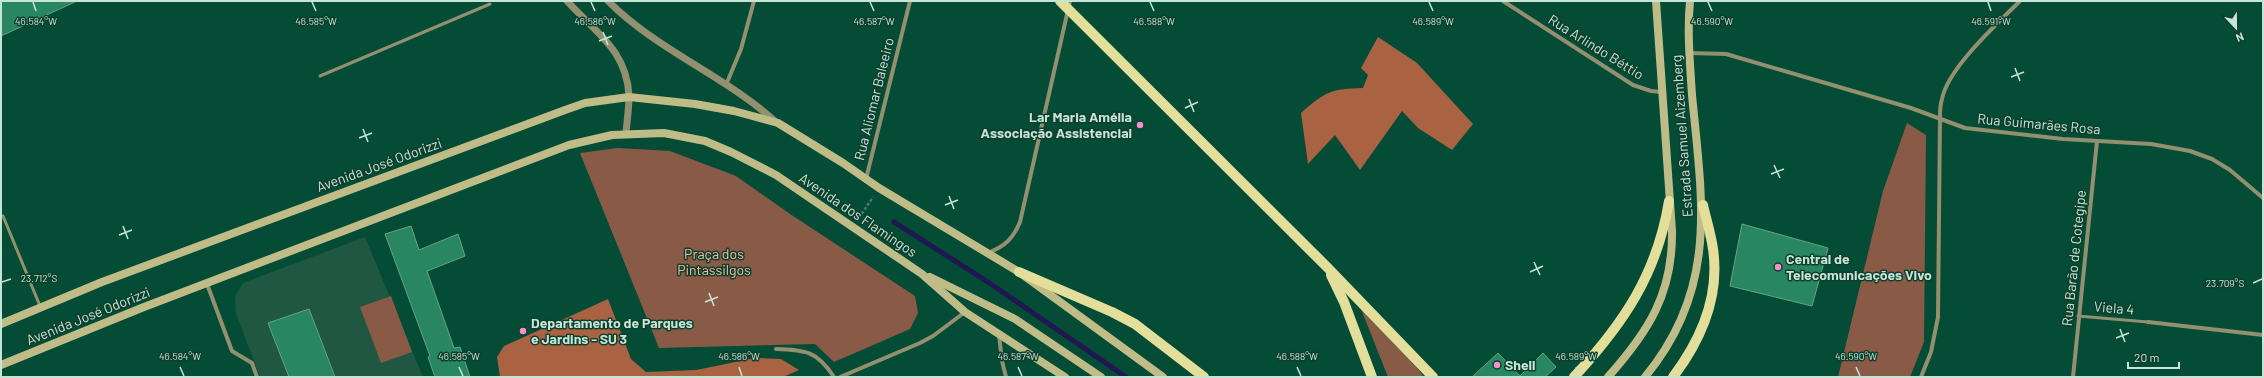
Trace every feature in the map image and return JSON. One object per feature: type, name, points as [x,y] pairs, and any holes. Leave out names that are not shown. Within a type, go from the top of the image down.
[{"type":"main road","points":[[1060,1],[1069,5],[1433,377]]},
{"type":"main road","name":"Estrada Samuel Aizemberg","points":[[1608,377],[1638,340],[1659,305],[1671,264],[1672,231],[1668,201],[1656,1]]},
{"type":"main road","name":"Estrada Samuel Aizemberg","points":[[1645,377],[1664,350],[1683,314],[1695,278],[1700,253],[1703,205],[1689,54],[1690,1]]},
{"type":"main road","name":"Avenida José Odorizzi","points":[[1,324],[102,282],[585,103],[629,97],[734,111],[778,123],[866,180],[1019,272],[1112,338],[1163,377]]},
{"type":"main road","name":"Avenida dos Flamingos","points":[[612,135],[626,133],[664,133],[705,141],[776,174],[922,274],[965,312],[1065,377]]},
{"type":"main road","name":"Avenida José Odorizzi","points":[[1,365],[569,145],[612,135]]},
{"type":"main road","points":[[1574,377],[1618,325],[1636,298],[1664,233],[1668,201]]},
{"type":"main road","points":[[1673,377],[1694,346],[1704,327],[1715,280],[1713,248],[1703,205]]},
{"type":"main road","points":[[1327,267],[1344,302],[1372,377]]},
{"type":"main road","points":[[1019,272],[1112,312],[1135,324],[1204,377]]},
{"type":"main road","points":[[922,274],[995,308],[1046,338],[1101,377]]},
{"type":"street","points":[[567,1],[607,40],[617,53],[624,66],[629,97],[626,133]]},
{"type":"street","points":[[608,1],[632,24],[726,86],[755,102],[778,123]]},
{"type":"street","points":[[726,86],[741,49],[754,1]]},
{"type":"street","name":"Rua Aliomar Baleeiro","points":[[866,180],[910,1]]},
{"type":"street","name":"Rua Arlindo Béttio","points":[[1503,1],[1633,85],[1651,91],[1661,92]]},
{"type":"street","points":[[1921,377],[1931,352],[1938,317],[1940,117],[1942,98],[1952,77],[1971,52],[2020,1]]},
{"type":"street","points":[[988,253],[1011,240],[1020,222],[1069,5]]},
{"type":"street","name":"Rua Guimarães Rosa","points":[[1689,54],[1726,54],[1940,117],[1965,128],[2006,134],[2151,144],[2190,151],[2212,159],[2230,170],[2263,198]]},
{"type":"street","name":"Rua Barão de Cotegipe","points":[[2073,377],[2097,141]]},
{"type":"street","points":[[207,284],[232,351],[252,363],[257,377]]},
{"type":"street","points":[[840,377],[920,344],[965,312]]},
{"type":"street","points":[[2148,322],[2263,334]]},
{"type":"street","points":[[999,334],[1002,361],[1006,377]]},
{"type":"street","points":[[776,349],[806,352],[816,355],[825,363],[834,377]]},
{"type":"lane","points":[[320,76],[490,4]]},
{"type":"lane","points":[[2,216],[41,308]]},
{"type":"lane","name":"Viela 4","points":[[2078,316],[2148,322]]},
{"type":"path","points":[[858,218],[873,197]]},
{"type":"shaded area","points":[[1378,37],[1417,63],[1473,124],[1452,150],[1418,128],[1402,111],[1360,170],[1335,135],[1308,164],[1301,113],[1317,100],[1329,93],[1343,89],[1363,88],[1368,75],[1361,68]]},
{"type":"shaded area","points":[[365,237],[423,377],[260,377],[236,313],[235,296],[243,283]]},
{"type":"shaded area","points":[[608,299],[631,359],[646,372],[696,370],[755,358],[781,359],[799,370],[783,377],[500,377],[497,357],[504,346]]},
{"type":"green space","points":[[1907,123],[1926,135],[1924,342],[1910,377],[1838,377],[1883,191]]},
{"type":"green space","name":"Praça dos Pintassilgos","points":[[618,148],[670,151],[736,176],[790,214],[915,296],[918,313],[910,329],[834,362],[815,344],[659,348],[580,153]]},
{"type":"green space","points":[[391,296],[412,352],[381,363],[360,307]]},
{"type":"green space","points":[[1361,309],[1416,367],[1424,377],[1388,377]]},
{"type":"building","points":[[1,1],[77,1],[1,36]]},
{"type":"building","name":"Central de Telecomunicações Vivo","points":[[1742,224],[1828,248],[1812,306],[1730,286]]},
{"type":"building","points":[[411,226],[419,250],[458,234],[465,256],[427,271],[454,348],[460,347],[470,377],[435,377],[428,357],[430,356],[385,234]]},
{"type":"building","points":[[309,309],[335,377],[289,377],[268,323]]},
{"type":"building","points":[[1498,353],[1520,376],[1543,353],[1556,367],[1545,377],[1472,377]]},
{"type":"waterway","points":[[894,222],[991,284],[1126,377]]},
{"type":"place","name":"Lar Maria Amélia Associação Assistencial","points":[[1140,125]]},
{"type":"place","name":"Central de Telecomunicações Vivo","points":[[1778,267]]},
{"type":"place","name":"Departamento de Parques e Jardins - SU 3","points":[[523,331]]},
{"type":"place","name":"Shell","points":[[1497,365]]}]
